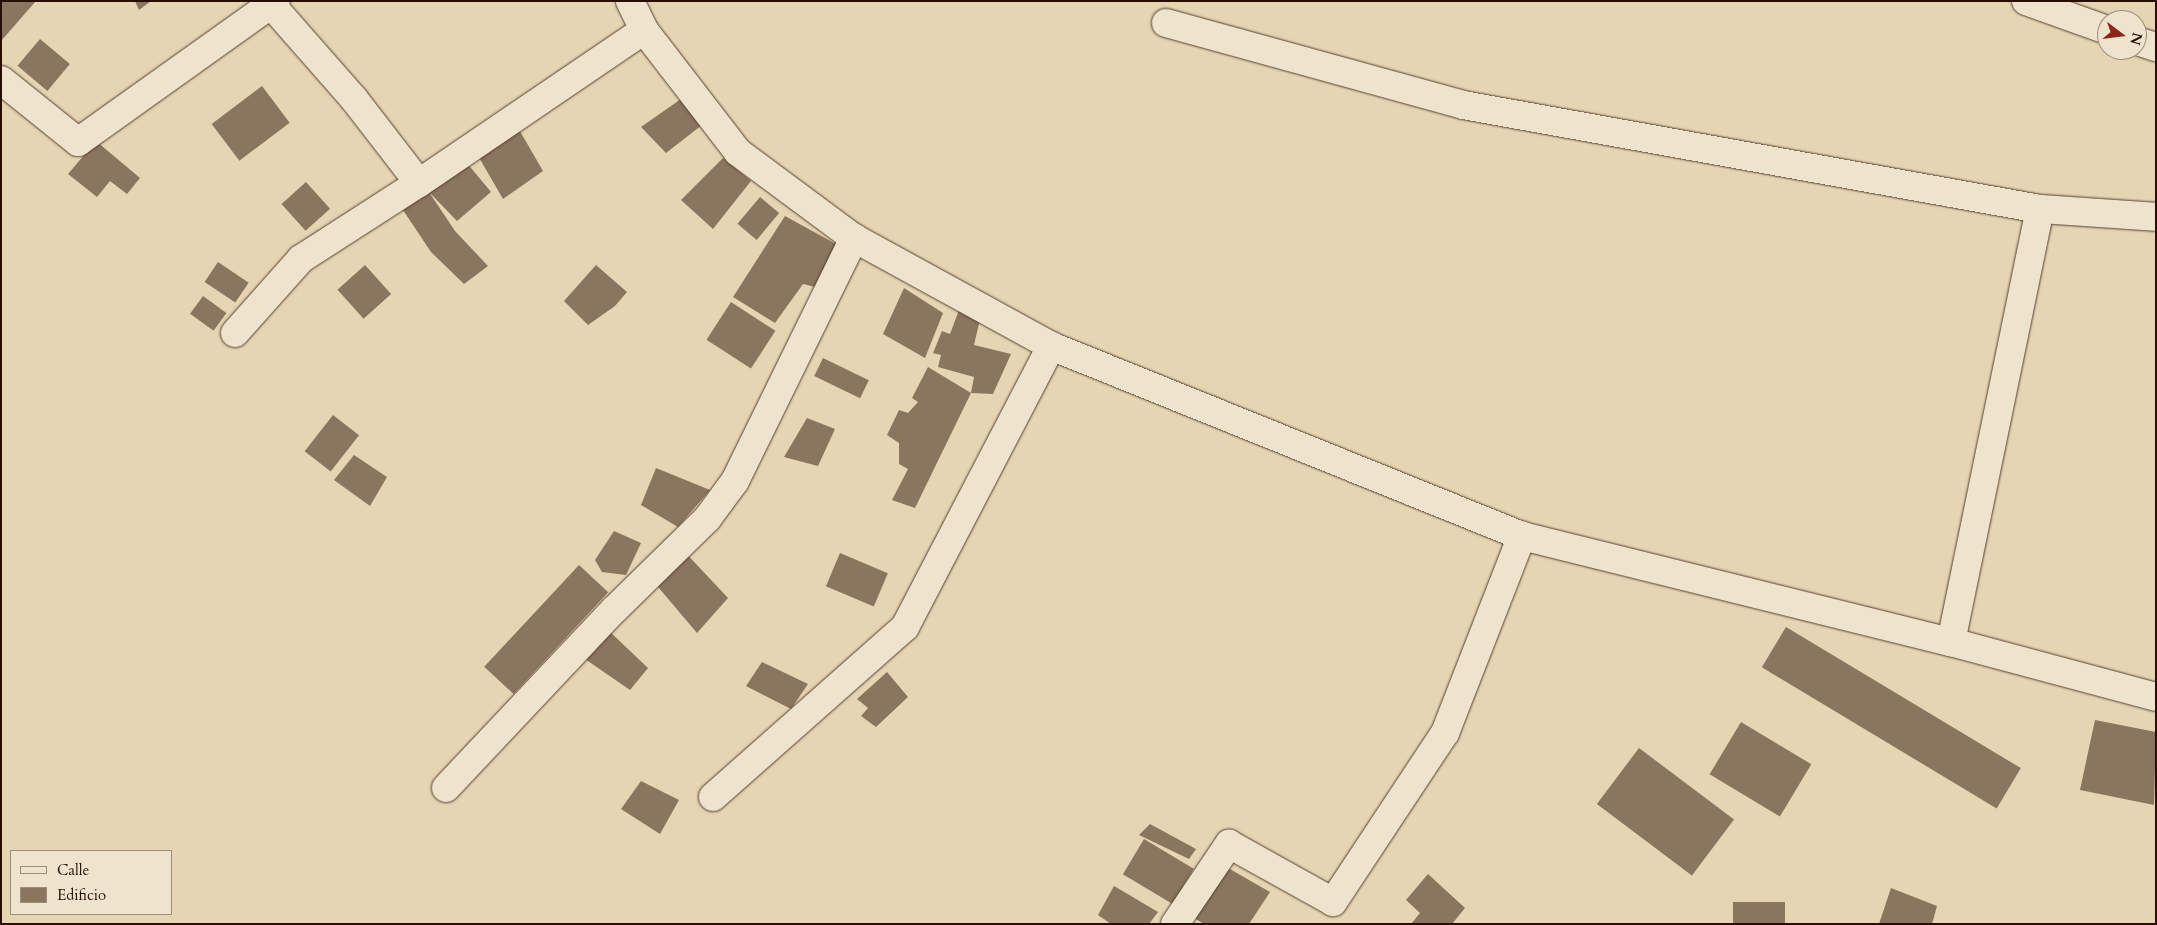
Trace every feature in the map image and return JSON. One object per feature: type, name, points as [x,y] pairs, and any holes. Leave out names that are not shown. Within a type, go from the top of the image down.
[{"type":"street","points":[[630,1],[644,30],[738,152],[854,238],[1051,346],[1522,536],[1951,642],[2156,697]]},
{"type":"street","points":[[2026,1],[2097,26]]},
{"type":"street","points":[[1,80],[78,142],[272,2],[354,99],[419,183]]},
{"type":"street","points":[[1166,23],[1463,104],[2040,208],[2156,217]]},
{"type":"street","points":[[235,333],[301,259],[419,183],[644,30]]},
{"type":"street","points":[[1951,642],[2040,208]]},
{"type":"street","points":[[446,788],[614,610],[707,519],[735,481],[854,238]]},
{"type":"street","points":[[713,797],[904,627],[1051,346]]},
{"type":"street","points":[[1175,924],[1229,844],[1333,902],[1445,733],[1522,536]]},
{"type":"building","points":[[1,1],[36,1],[1,41]]},
{"type":"building","points":[[135,1],[151,1],[139,10]]},
{"type":"building","points":[[40,39],[70,64],[47,91],[18,66]]},
{"type":"building","points":[[262,86],[290,123],[239,161],[212,124]]},
{"type":"building","points":[[681,99],[702,125],[666,153],[641,127]]},
{"type":"building","points":[[517,126],[543,171],[503,199],[477,154]]},
{"type":"building","points":[[96,141],[140,178],[127,194],[110,181],[97,197],[68,174]]},
{"type":"building","points":[[723,158],[751,181],[713,229],[681,200]]},
{"type":"building","points":[[467,163],[491,192],[457,221],[429,192],[455,231],[488,266],[464,284],[431,252],[403,210]]},
{"type":"building","points":[[306,182],[330,209],[306,231],[281,204]]},
{"type":"building","points":[[760,197],[779,213],[757,240],[738,224]]},
{"type":"building","points":[[785,216],[845,249],[823,289],[803,284],[775,323],[733,297]]},
{"type":"building","points":[[218,262],[249,283],[235,303],[205,282]]},
{"type":"building","points":[[365,265],[391,294],[364,319],[338,290]]},
{"type":"building","points":[[596,265],[627,292],[615,306],[588,325],[564,301]]},
{"type":"building","points":[[904,288],[943,313],[925,358],[883,334]]},
{"type":"building","points":[[203,296],[226,313],[214,331],[190,314]]},
{"type":"building","points":[[731,302],[775,331],[751,369],[706,340]]},
{"type":"building","points":[[959,310],[981,315],[974,345],[1011,354],[993,394],[971,393],[974,377],[938,367],[941,355],[933,353],[942,331],[950,334]]},
{"type":"building","points":[[823,358],[869,380],[860,398],[814,376]]},
{"type":"building","points":[[928,367],[971,393],[915,508],[892,500],[908,469],[899,464],[899,443],[887,435],[899,410],[908,413],[918,402],[912,398]]},
{"type":"building","points":[[333,415],[359,435],[331,472],[305,451]]},
{"type":"building","points":[[807,418],[835,429],[818,466],[784,457]]},
{"type":"building","points":[[354,455],[387,477],[370,506],[334,480]]},
{"type":"building","points":[[656,468],[710,490],[678,527],[641,505]]},
{"type":"building","points":[[614,531],[641,543],[626,575],[602,572],[595,560]]},
{"type":"building","points":[[682,549],[728,598],[697,633],[653,581]]},
{"type":"building","points":[[840,553],[888,573],[874,606],[826,586]]},
{"type":"building","points":[[579,565],[608,592],[513,694],[484,667]]},
{"type":"building","points":[[1786,627],[2021,768],[1997,808],[1762,667]]},
{"type":"building","points":[[608,630],[648,668],[630,690],[585,659]]},
{"type":"building","points":[[762,662],[808,684],[791,709],[746,686]]},
{"type":"building","points":[[887,672],[908,697],[876,727],[861,716],[868,708],[857,699]]},
{"type":"building","points":[[2095,720],[2156,732],[2154,805],[2080,790]]},
{"type":"building","points":[[1741,722],[1811,764],[1780,817],[1710,774]]},
{"type":"building","points":[[1639,748],[1734,820],[1692,876],[1597,804]]},
{"type":"building","points":[[641,781],[679,800],[660,834],[621,809]]},
{"type":"building","points":[[1150,824],[1196,849],[1189,859],[1139,835]]},
{"type":"building","points":[[1144,839],[1194,869],[1173,904],[1123,874]]},
{"type":"building","points":[[1221,864],[1270,892],[1249,924],[1204,924],[1189,915]]},
{"type":"building","points":[[1428,874],[1465,908],[1452,924],[1411,924],[1420,913],[1406,900]]},
{"type":"building","points":[[1114,886],[1158,912],[1149,924],[1111,924],[1098,915]]},
{"type":"building","points":[[1891,888],[1937,906],[1932,924],[1879,924]]},
{"type":"building","points":[[1733,902],[1785,902],[1785,924],[1733,924]]}]
